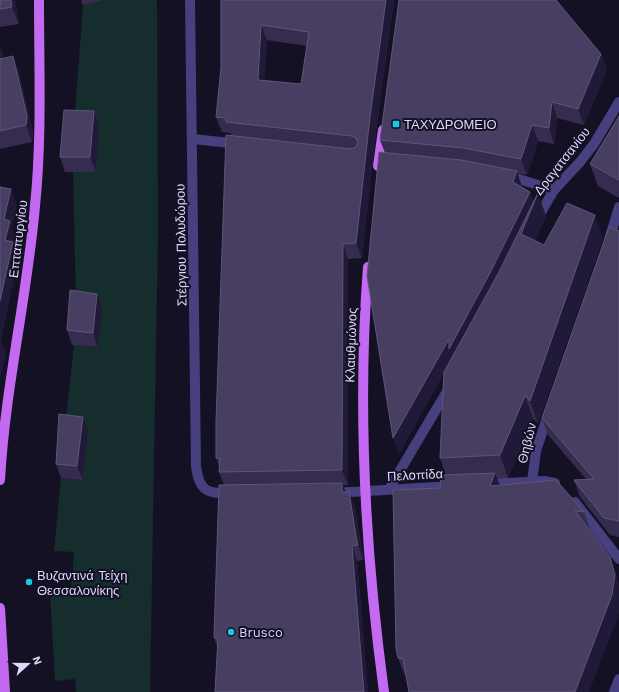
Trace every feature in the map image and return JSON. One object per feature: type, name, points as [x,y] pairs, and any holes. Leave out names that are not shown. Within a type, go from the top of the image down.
[{"type":"main road","name":"Επταπυργίου","points":[[0,480],[7,411],[35,205],[38,130],[38,0]]},
{"type":"main road","points":[[377,177],[382,162],[384,116]]},
{"type":"main road","name":"Κλαυθμώνος","points":[[369,259],[363,355],[362,412],[365,491],[377,635],[384,692]]},
{"type":"main road","points":[[0,608],[5,692]]},
{"type":"street","name":"Στέργιου Πολυδώρου","points":[[190,0],[193,138],[196,466],[199,480],[203,488],[215,494],[239,493]]},
{"type":"street","name":"Δραγατσανίου","points":[[532,230],[554,190],[588,152],[619,102]]},
{"type":"street","points":[[193,138],[248,145]]},
{"type":"street","points":[[494,173],[530,181],[554,190]]},
{"type":"street","points":[[606,251],[619,207]]},
{"type":"street","points":[[389,489],[454,378]]},
{"type":"street","name":"Θηβών","points":[[532,482],[533,462],[538,440],[553,399]]},
{"type":"street","points":[[480,484],[552,482],[563,489]]},
{"type":"street","name":"Πελοπίδα","points":[[325,493],[465,485]]},
{"type":"street","points":[[571,497],[619,559]]},
{"type":"street","points":[[614,692],[619,679]]},
{"type":"green space","points":[[106,0],[157,0],[158,231],[150,692],[76,692],[75,679],[55,681],[50,591],[71,593],[74,552],[54,551],[61,478],[83,480],[65,428],[74,345],[98,347],[102,308],[76,305],[73,172],[96,171],[74,125],[83,5]]},
{"type":"building","points":[[0,0],[11,0],[12,7],[0,9]]},
{"type":"building","points":[[221,0],[386,0],[370,117],[356,243],[343,244],[342,470],[219,472],[220,458],[216,458],[216,422],[226,135],[351,149],[356,147],[358,143],[356,138],[352,136],[226,122],[226,118],[216,117],[221,68]],"holes":[[[261,25],[309,32],[301,84],[258,80]]]},
{"type":"building","points":[[399,0],[556,0],[601,54],[578,109],[552,102],[549,128],[532,125],[521,159],[463,148],[380,140]]},
{"type":"building","points":[[13,56],[27,116],[26,125],[0,131],[0,59]]},
{"type":"building","points":[[64,110],[94,111],[90,157],[60,157]]},
{"type":"building","points":[[619,116],[619,180],[590,164]]},
{"type":"building","points":[[379,152],[461,160],[517,171],[513,182],[530,192],[490,273],[449,349],[449,339],[393,438],[367,276]]},
{"type":"building","points":[[0,187],[11,189],[4,219],[10,221],[5,240],[13,242],[0,301]]},
{"type":"building","points":[[538,193],[521,234],[544,245],[567,203],[595,215],[530,401],[525,396],[500,455],[440,458],[444,372],[499,272]]},
{"type":"building","points":[[609,227],[619,231],[619,521],[604,518],[574,480],[594,479],[542,418]]},
{"type":"building","points":[[70,290],[97,294],[93,333],[67,330]]},
{"type":"building","points":[[59,414],[83,417],[77,466],[56,464]]},
{"type":"building","points":[[495,473],[490,486],[556,480],[584,512],[575,511],[610,557],[615,575],[612,595],[575,692],[409,692],[403,659],[398,658],[396,649],[393,490],[440,488],[441,475]]},
{"type":"building","points":[[342,483],[342,492],[349,492],[358,545],[352,546],[364,692],[215,692],[218,638],[214,638],[219,485]]},
{"type":"place","name":"ΤΑΧΥΔΡΟΜΕΙΟ","points":[[396,124]]},
{"type":"place","name":"Βυζαντινά Τείχη Θεσσαλονίκης","points":[[29,582]]},
{"type":"place","name":"Brusco","points":[[231,632]]}]
